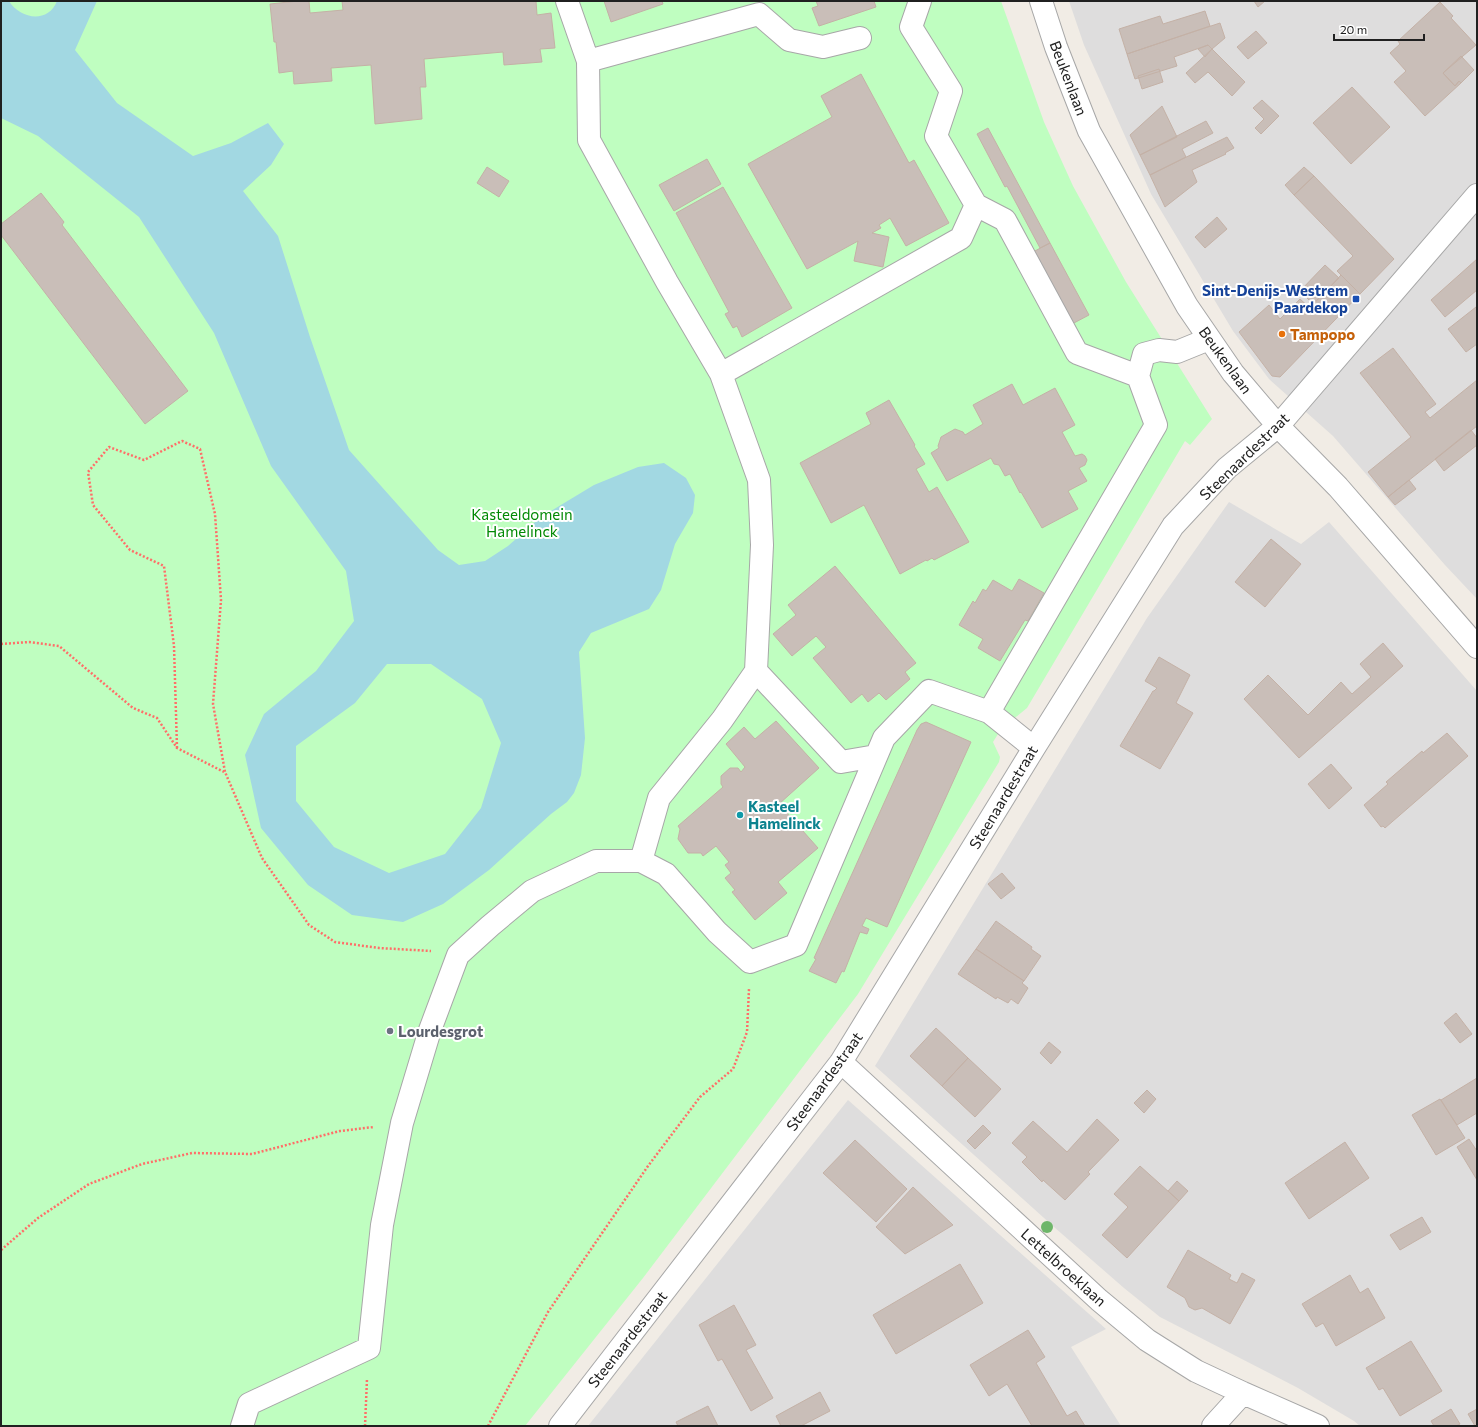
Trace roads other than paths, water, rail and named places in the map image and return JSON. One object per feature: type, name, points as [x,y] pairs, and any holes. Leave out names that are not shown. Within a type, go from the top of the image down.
[{"type":"street","points":[[567,1],[588,61],[589,140],[667,282],[720,374],[759,480],[762,545],[756,671],[722,720],[659,798],[641,861]]},
{"type":"street","points":[[920,1],[911,27],[951,91],[936,136],[976,205],[1005,220],[1077,353],[1138,376]]},
{"type":"street","name":"Beukenlaan","points":[[1041,1],[1056,47],[1089,131],[1187,306],[1209,339],[1233,373],[1278,426],[1338,487],[1477,647]]},
{"type":"street","points":[[588,61],[759,14],[789,40],[823,47],[860,38]]},
{"type":"street","name":"Steenaardestraat","points":[[560,1426],[841,1062],[1034,748],[1173,526],[1227,468],[1278,426],[1477,195]]},
{"type":"street","points":[[720,374],[961,238],[976,205]]},
{"type":"street","points":[[989,712],[1156,425],[1138,376],[1144,354],[1159,350],[1177,352],[1209,339]]},
{"type":"street","points":[[756,671],[841,762],[876,756]]},
{"type":"street","points":[[242,1426],[250,1404],[369,1348],[382,1225],[402,1123],[430,1030],[458,955],[490,926],[532,891],[596,861],[641,861],[666,874],[717,932],[750,962],[796,945],[884,738],[929,692],[989,712],[1034,748]]},
{"type":"street","name":"Lettelbroeklaan","points":[[841,1062],[1099,1300],[1146,1340],[1196,1371],[1318,1426]]},
{"type":"street","points":[[1214,1426],[1243,1393]]},
{"type":"water","points":[[1,1],[9,1],[20,12],[27,15],[41,16],[53,8],[57,1],[97,1],[75,50],[117,103],[193,156],[231,143],[268,123],[284,144],[271,165],[243,191],[278,236],[310,337],[349,450],[438,550],[459,565],[485,561],[508,546],[541,517],[594,485],[638,467],[664,463],[686,478],[695,495],[693,513],[675,544],[661,590],[649,609],[591,633],[579,652],[585,738],[581,775],[574,793],[567,802],[551,814],[489,870],[443,904],[403,922],[352,915],[308,885],[261,828],[245,755],[264,714],[316,671],[354,621],[346,571],[271,466],[214,333],[139,217],[38,136],[1,118]],"holes":[[[387,664],[431,664],[482,699],[501,743],[481,808],[445,854],[389,873],[334,847],[296,801],[296,746],[355,703]]]},
{"type":"place","name":"Sint-Denijs-Westrem Paardekop","points":[[1356,299]]},
{"type":"place","name":"Tampopo","points":[[1282,334]]},
{"type":"place","name":"Kasteel Hamelinck","points":[[740,815]]},
{"type":"place","name":"Lourdesgrot","points":[[390,1031]]},
{"type":"park label","name":"Kasteeldomein Hamelinck","points":[[522,522]]}]
